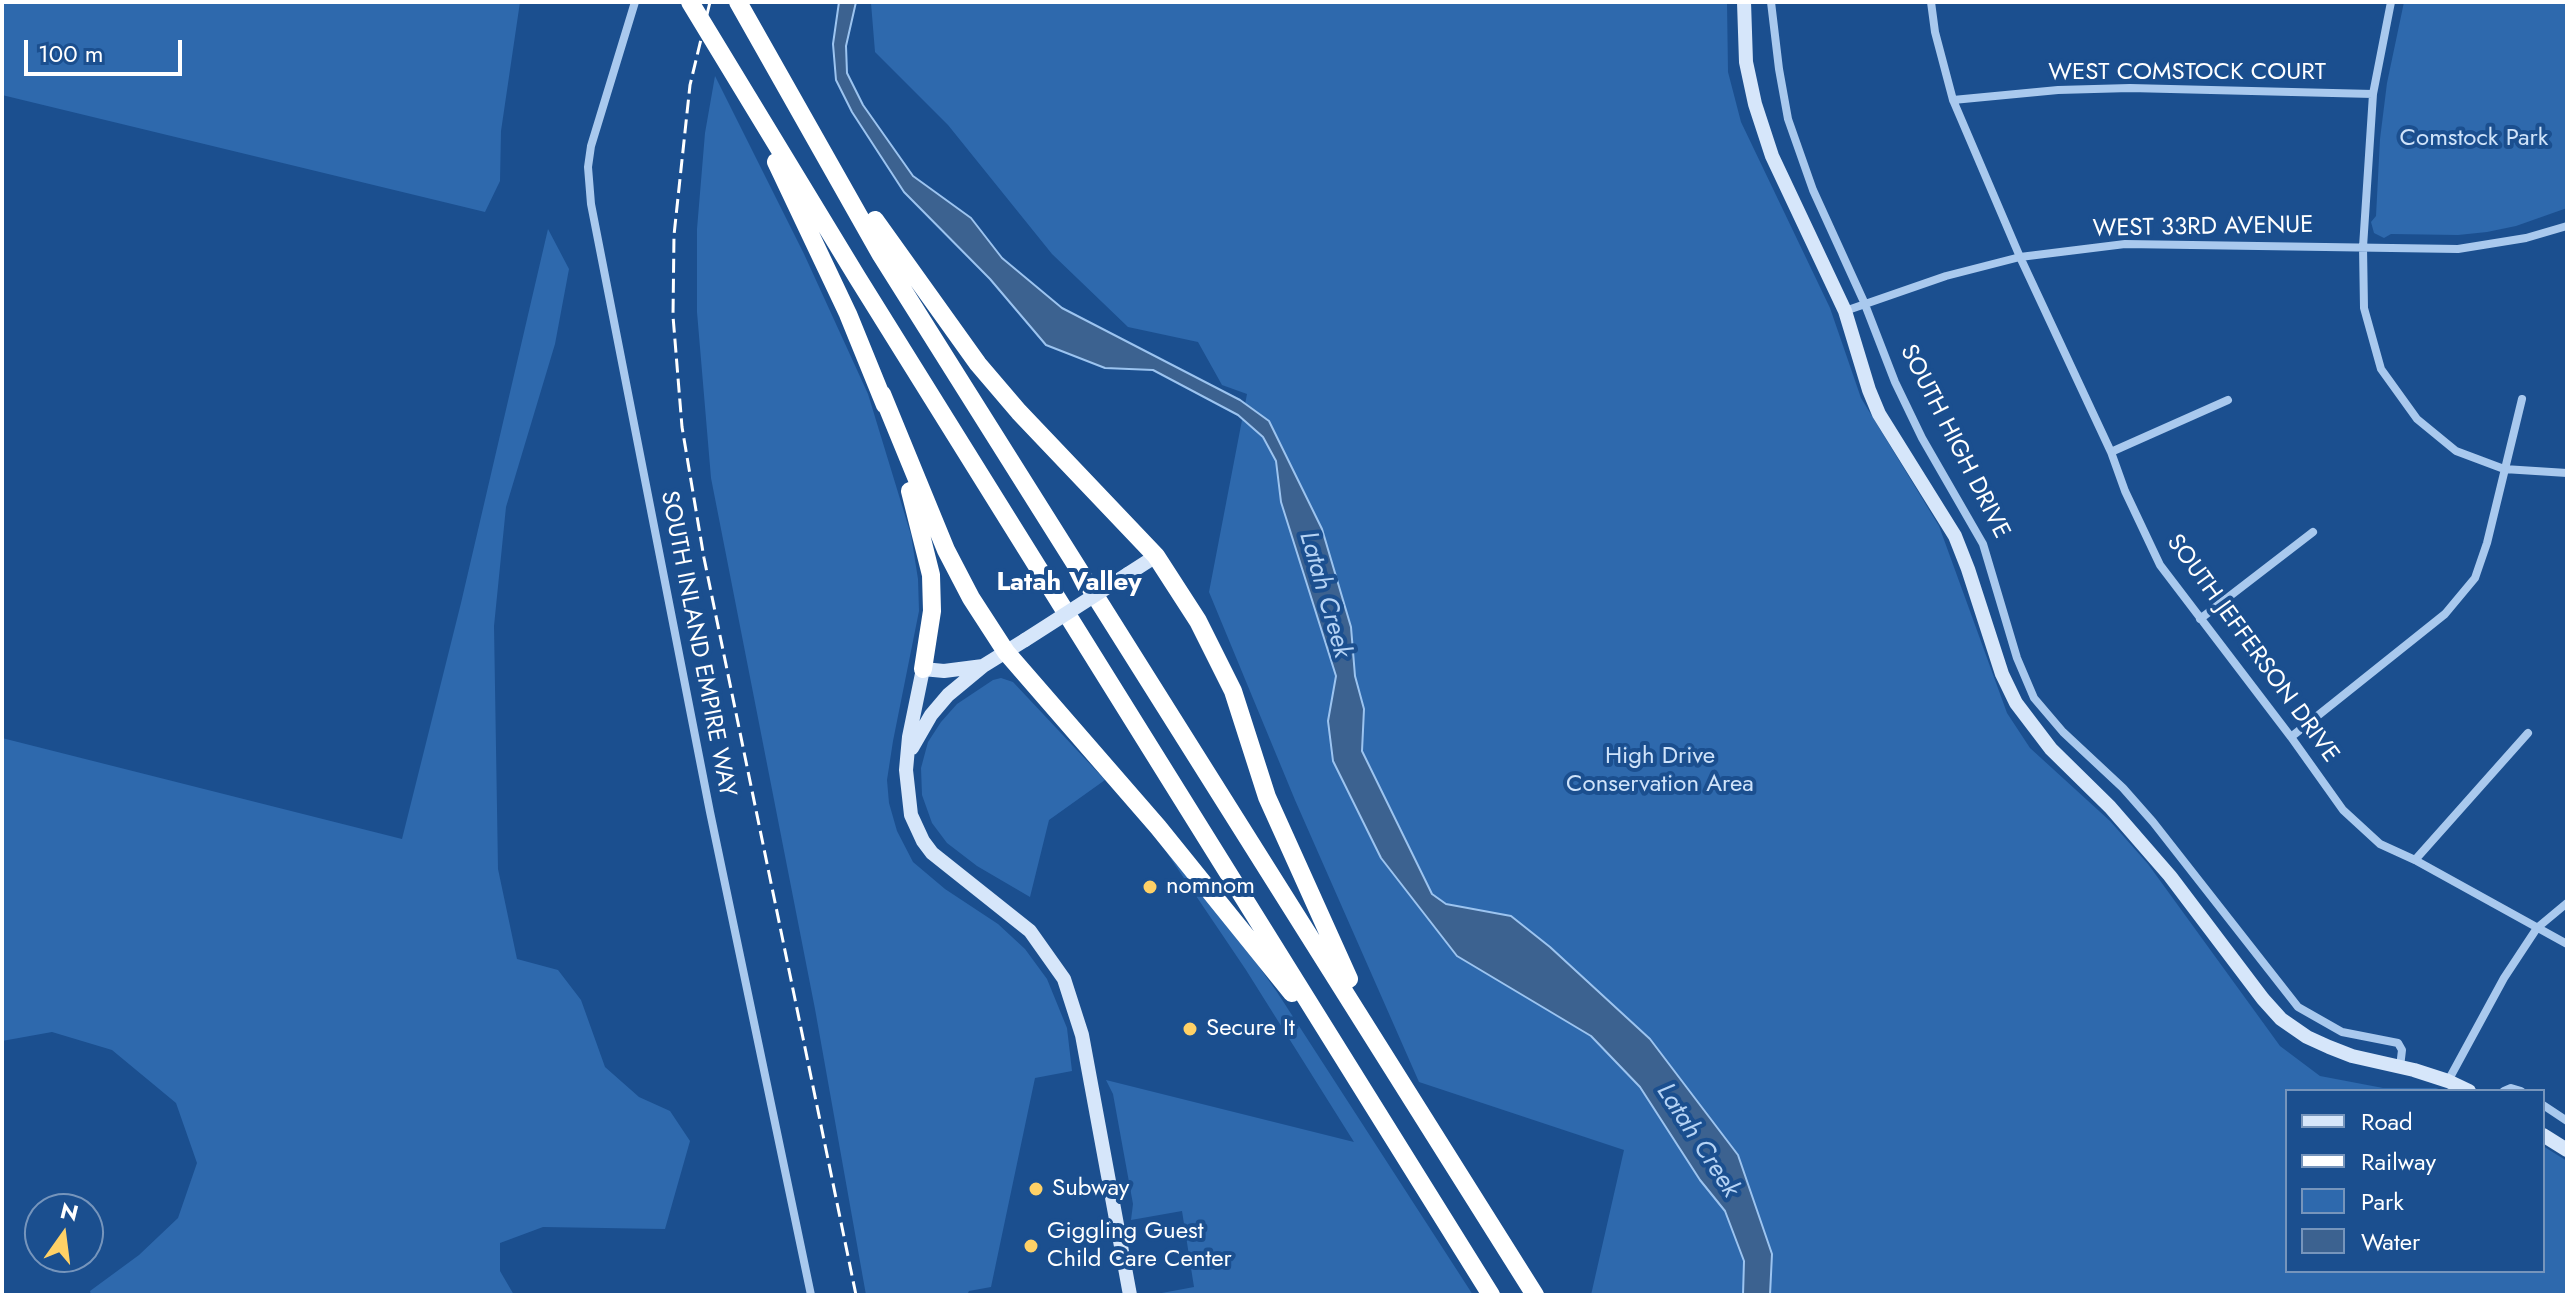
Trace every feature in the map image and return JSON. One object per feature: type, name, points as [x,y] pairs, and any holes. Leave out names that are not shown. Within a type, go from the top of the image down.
[{"type":"highway","points":[[690,2],[742,91],[1491,1295]]},
{"type":"highway","points":[[738,2],[881,255],[1535,1295]]},
{"type":"highway","points":[[778,75],[822,131],[891,246],[954,333],[1019,412],[1156,556],[1198,621],[1233,691],[1267,797],[1379,1044]]},
{"type":"highway","points":[[742,91],[853,324],[946,550],[971,598],[1006,652],[1158,827],[1344,1058]]},
{"type":"highway","points":[[882,394],[929,564],[932,611],[923,669]]},
{"type":"main road","name":"SOUTH HIGH DRIVE","points":[[1744,2],[1746,62],[1755,104],[1772,156],[1845,311],[1879,414],[1955,536],[2002,674],[2016,703],[2051,749],[2110,807],[2170,876],[2272,1009],[2307,1037],[2352,1056],[2448,1081],[2465,1089]]},
{"type":"main road","points":[[908,757],[937,706],[957,686],[983,666],[1156,556]]},
{"type":"main road","points":[[983,666],[944,671],[923,669],[909,737],[907,799],[923,841],[941,862],[1030,931],[1054,962],[1071,995],[1082,1035],[1130,1295]]},
{"type":"main road","points":[[2545,1136],[2567,1150]]},
{"type":"street","name":"SOUTH INLAND EMPIRE WAY","points":[[635,2],[591,146],[588,167],[591,204],[710,812],[811,1295]]},
{"type":"street","name":"SOUTH HIGH DRIVE","points":[[1771,2],[1788,119],[1813,190],[1864,302],[1895,382],[1922,438],[1983,544],[2017,658],[2034,698],[2063,732],[2123,788],[2153,822],[2298,1007],[2342,1032],[2398,1043],[2402,1050],[2400,1067]]},
{"type":"street","name":"SOUTH JEFFERSON DRIVE","points":[[1931,2],[1935,32],[1953,100],[2020,257],[2160,565],[2343,810],[2380,844],[2567,944]]},
{"type":"street","points":[[2391,2],[2373,94],[2363,247],[2364,308],[2381,369],[2417,419],[2456,451],[2504,469],[2567,473]]},
{"type":"street","name":"WEST COMSTOCK COURT","points":[[1953,100],[2058,90],[2130,88],[2373,94]]},
{"type":"street","name":"WEST 33RD AVENUE","points":[[1845,311],[1864,302],[2020,257],[2125,244],[2458,249],[2526,238],[2567,226]]},
{"type":"street","points":[[2291,737],[2445,614],[2475,578],[2487,543],[2522,399]]},
{"type":"street","points":[[2111,452],[2228,400]]},
{"type":"street","points":[[2200,619],[2313,532]]},
{"type":"street","points":[[2415,860],[2528,733]]},
{"type":"street","points":[[2448,1081],[2504,978],[2537,928],[2567,903]]},
{"type":"street","points":[[2545,1106],[2567,1121]]},
{"type":"green space","points":[[2,2],[520,2],[501,131],[500,181],[485,212],[2,95]]},
{"type":"green space","name":"High Drive Conservation Area","points":[[1727,2],[1728,72],[1741,122],[1830,308],[1861,398],[1939,526],[2007,713],[2030,748],[2110,821],[2148,864],[2280,1046],[2320,1076],[2383,1088],[2439,1089],[2285,1089],[2285,1273],[2545,1273],[2545,1147],[2567,1161],[2567,1295],[1591,1295],[1624,1150],[1419,1082],[1295,800],[1209,592],[1247,394],[1222,385],[1198,342],[1128,327],[1052,254],[948,125],[875,52],[871,3]]},
{"type":"green space","name":"Comstock Park","points":[[2404,2],[2567,2],[2567,208],[2516,226],[2487,232],[2391,234],[2384,238],[2374,233],[2371,222],[2376,216],[2387,83]]},
{"type":"green space","points":[[715,76],[804,254],[868,394],[911,535],[919,611],[887,780],[889,803],[897,831],[913,862],[945,889],[998,924],[1025,949],[1047,979],[1067,1028],[1072,1071],[1035,1078],[991,1287],[969,1291],[967,1295],[866,1295],[815,1009],[711,478],[697,312],[697,229],[705,133]]},
{"type":"green space","points":[[548,229],[569,269],[555,344],[506,507],[494,626],[498,869],[517,959],[558,970],[581,1000],[605,1067],[639,1097],[670,1111],[690,1141],[665,1229],[543,1227],[500,1243],[500,1271],[514,1295],[91,1295],[90,1291],[139,1255],[178,1218],[197,1163],[176,1103],[112,1050],[52,1032],[2,1041],[2,738],[402,839],[461,603]]},
{"type":"green space","points":[[1001,678],[1013,682],[1105,780],[1049,820],[1030,897],[977,866],[947,843],[932,823],[922,795],[921,768],[928,742],[941,722],[957,704]]},
{"type":"green space","points":[[1161,844],[1231,927],[1277,992],[1473,1295],[1151,1295],[1194,1287],[1182,1211],[1131,1220],[1133,1204],[1113,1094],[1106,1080],[1354,1142],[1246,970]]},
{"type":"water","name":"Latah Creek","points":[[839,2],[856,2],[846,46],[847,73],[863,105],[913,176],[971,218],[1002,258],[1062,308],[1240,400],[1269,421],[1322,529],[1351,627],[1355,676],[1364,709],[1362,751],[1432,894],[1446,904],[1511,916],[1550,947],[1650,1039],[1738,1155],[1772,1254],[1770,1295],[1743,1295],[1744,1261],[1725,1211],[1700,1180],[1640,1087],[1591,1036],[1457,956],[1381,858],[1333,761],[1328,721],[1336,676],[1281,502],[1276,461],[1263,437],[1238,415],[1153,370],[1105,368],[1046,345],[990,279],[904,192],[852,112],[836,80],[833,44]]},
{"type":"railway","points":[[710,2],[690,85],[674,235],[673,316],[682,427],[704,558],[856,1295]]},
{"type":"place","name":"nomnom","points":[[1150,887]]},
{"type":"place","name":"Secure It","points":[[1190,1029]]},
{"type":"place","name":"Subway","points":[[1036,1189]]},
{"type":"place","name":"Giggling Guest Child Care Center","points":[[1031,1246]]},
{"type":"district","name":"Latah Valley","points":[[1069,584]]}]
